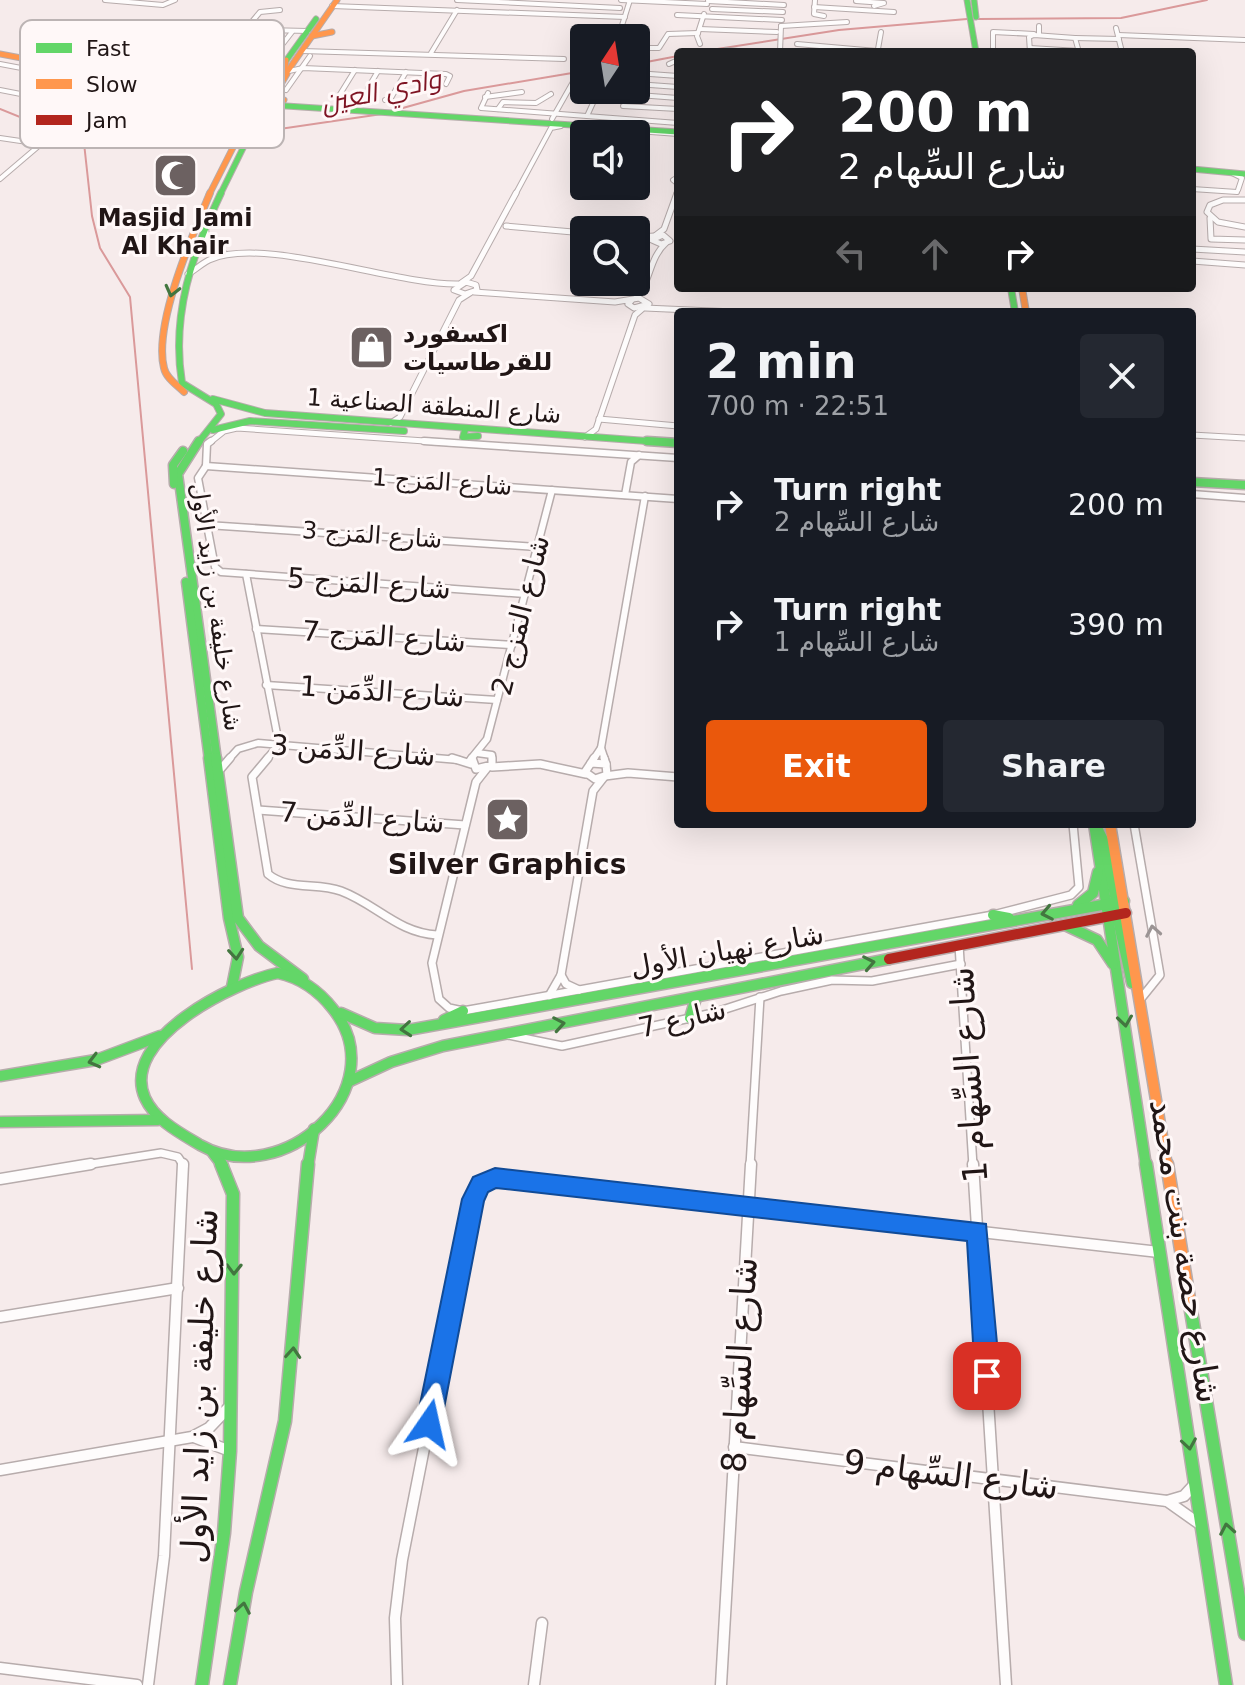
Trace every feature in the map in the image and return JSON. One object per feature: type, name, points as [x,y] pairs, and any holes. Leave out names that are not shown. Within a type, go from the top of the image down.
[{"type":"main road","points":[[284,81],[306,34],[335,3]]},
{"type":"main road","points":[[971,4],[981,48]]},
{"type":"main road","points":[[975,28],[976,48]]},
{"type":"main road","points":[[306,34],[332,32]]},
{"type":"main road","points":[[284,75],[307,50],[306,34]]},
{"type":"main road","points":[[284,73],[291,68]]},
{"type":"main road","points":[[284,98],[354,108]]},
{"type":"main road","points":[[284,103],[326,104]]},
{"type":"main road","points":[[284,104],[674,129]]},
{"type":"main road","points":[[284,106],[316,111]]},
{"type":"main road","points":[[284,110],[354,108]]},
{"type":"main road","points":[[423,112],[570,124]]},
{"type":"main road","points":[[562,126],[570,126]]},
{"type":"main road","points":[[650,130],[674,129]]},
{"type":"main road","name":"شارع خليفة بن زايد الأول","points":[[191,391],[178,373],[179,318],[187,276],[238,148]]},
{"type":"main road","name":"شارع خليفة بن زايد الأول","points":[[232,987],[237,949],[229,918],[172,472],[177,458],[209,425],[214,414],[210,407],[181,390],[165,372],[162,354],[174,279],[187,244],[238,148]]},
{"type":"main road","points":[[1196,167],[1244,178]]},
{"type":"main road","points":[[1196,168],[1244,178]]},
{"type":"main road","points":[[165,324],[166,342],[172,343],[179,318]]},
{"type":"main road","points":[[191,391],[220,409],[220,419],[210,432]]},
{"type":"main road","name":"شارع المنطقة الصناعية 1","points":[[191,391],[256,412],[396,420],[408,426],[574,444],[605,438],[674,445]]},
{"type":"main road","name":"شارع المنطقة الصناعية 1","points":[[210,432],[245,422],[327,429],[463,432],[574,444],[674,445]]},
{"type":"main road","name":"شارع خليفة بن زايد الأول","points":[[210,432],[185,457],[178,474],[240,922],[259,946],[303,979]]},
{"type":"main road","points":[[1196,476],[1245,479]]},
{"type":"main road","points":[[1196,482],[1245,485]]},
{"type":"main road","name":"شارع حصة بنت محمد","points":[[1094,828],[1100,865],[1117,914],[1119,977],[1226,1685]]},
{"type":"main road","points":[[1096,828],[1104,842],[1115,902]]},
{"type":"main road","name":"شارع حصة بنت محمد","points":[[1110,828],[1117,914],[1139,1001],[1245,1634]]},
{"type":"main road","points":[[1072,909],[1093,893],[1100,865]]},
{"type":"main road","name":"شارع نهيان الأول","points":[[341,1013],[383,1030],[431,1026],[1115,902]]},
{"type":"main road","name":"شارع نهيان الأول","points":[[350,1081],[423,1051],[1117,914]]},
{"type":"main road","points":[[993,915],[1017,919]]},
{"type":"main road","points":[[1061,924],[1097,940],[1119,977]]},
{"type":"main road","points":[[272,973],[303,979],[341,1013],[354,1042],[350,1081],[336,1106],[314,1129],[289,1148],[252,1160],[237,1159],[203,1146],[158,1120],[144,1097],[143,1072],[151,1051],[167,1033],[232,987],[272,973]]},
{"type":"main road","points":[[690,1018],[696,998]]},
{"type":"main road","points":[[431,1026],[463,1011]]},
{"type":"main road","points":[[0,1076],[96,1060],[167,1033]]},
{"type":"main road","points":[[0,1122],[158,1120]]},
{"type":"main road","name":"شارع خليفة بن زايد الأول","points":[[230,1685],[246,1592],[285,1421],[305,1184],[314,1129]]},
{"type":"main road","name":"شارع خليفة بن زايد الأول","points":[[202,1685],[224,1533],[230,1451],[233,1194],[222,1163],[203,1146]]},
{"type":"street","points":[[105,0],[166,5],[175,0]]},
{"type":"street","points":[[150,4],[156,0]]},
{"type":"street","points":[[354,5],[358,0]]},
{"type":"street","points":[[457,0],[620,8]]},
{"type":"street","points":[[472,10],[478,0]]},
{"type":"street","points":[[621,0],[784,3],[779,30],[780,48]]},
{"type":"street","points":[[623,24],[630,0]]},
{"type":"street","points":[[815,0],[814,15],[824,16]]},
{"type":"street","points":[[700,44],[699,31],[708,2]]},
{"type":"street","points":[[335,3],[625,17]]},
{"type":"street","points":[[856,4],[894,12]]},
{"type":"street","points":[[814,7],[878,4]]},
{"type":"street","points":[[712,9],[783,12]]},
{"type":"street","points":[[253,20],[260,12],[280,10]]},
{"type":"street","points":[[431,53],[457,10]]},
{"type":"street","points":[[677,15],[782,20]]},
{"type":"street","points":[[650,48],[659,48],[666,35],[699,31],[779,30],[798,24],[847,22]]},
{"type":"street","points":[[1039,26],[1040,35]]},
{"type":"street","points":[[1116,28],[1121,48]]},
{"type":"street","points":[[284,32],[306,34]]},
{"type":"street","points":[[284,48],[292,32]]},
{"type":"street","points":[[878,48],[881,32]]},
{"type":"street","points":[[993,48],[994,32],[1075,38],[1245,40]]},
{"type":"street","points":[[1030,48],[1029,36],[1040,35]]},
{"type":"street","points":[[1075,38],[1078,48]]},
{"type":"street","points":[[797,44],[862,48]]},
{"type":"street","points":[[307,50],[564,59]]},
{"type":"street","points":[[669,64],[674,62]]},
{"type":"street","points":[[286,90],[291,68],[448,74],[446,84]]},
{"type":"street","points":[[355,70],[338,98],[373,98]]},
{"type":"street","points":[[368,88],[378,71]]},
{"type":"street","points":[[385,100],[391,98],[406,72]]},
{"type":"street","points":[[650,74],[674,76]]},
{"type":"street","points":[[650,85],[674,87]]},
{"type":"street","points":[[455,291],[460,283],[471,276],[570,87]]},
{"type":"street","points":[[0,90],[20,94]]},
{"type":"street","points":[[522,92],[486,95],[480,107],[521,111],[562,126],[674,129]]},
{"type":"street","points":[[534,103],[540,94]]},
{"type":"street","points":[[498,109],[502,102],[534,103],[551,94]]},
{"type":"street","points":[[650,96],[674,98]]},
{"type":"street","points":[[521,111],[527,103]]},
{"type":"street","points":[[587,116],[593,104]]},
{"type":"street","points":[[623,106],[674,109]]},
{"type":"street","points":[[489,118],[551,121],[587,116],[674,129]]},
{"type":"street","points":[[0,138],[20,141]]},
{"type":"street","points":[[0,179],[36,148]]},
{"type":"street","points":[[1244,178],[1244,200],[1227,199],[1209,206],[1212,226],[1209,237],[1244,246]]},
{"type":"street","points":[[1196,188],[1242,192]]},
{"type":"street","points":[[654,238],[664,229],[674,193]]},
{"type":"street","points":[[1210,218],[1245,227]]},
{"type":"street","points":[[1212,226],[1220,223]]},
{"type":"street","points":[[205,226],[209,246],[234,255]]},
{"type":"street","points":[[506,226],[570,232]]},
{"type":"street","points":[[664,229],[668,240]]},
{"type":"street","points":[[650,238],[674,240]]},
{"type":"street","points":[[654,238],[657,249]]},
{"type":"street","points":[[650,270],[657,249],[668,240]]},
{"type":"street","points":[[1196,249],[1244,246]]},
{"type":"street","points":[[187,276],[204,260],[234,255],[330,263],[472,293],[490,290],[685,308]]},
{"type":"street","points":[[1196,261],[1245,265]]},
{"type":"street","points":[[396,420],[459,300],[472,293],[475,284],[471,276]]},
{"type":"street","points":[[441,286],[475,284],[490,290]]},
{"type":"street","points":[[455,291],[459,300]]},
{"type":"street","points":[[631,303],[639,296]]},
{"type":"street","points":[[644,296],[646,304]]},
{"type":"street","points":[[631,303],[646,304]]},
{"type":"street","points":[[631,303],[635,315]]},
{"type":"street","points":[[574,444],[596,429],[635,315],[646,304]]},
{"type":"street","points":[[599,419],[674,426]]},
{"type":"street","points":[[207,525],[198,478],[206,466],[206,445],[230,429],[327,429],[574,444],[621,454],[674,458]]},
{"type":"street","points":[[596,429],[605,438]]},
{"type":"street","points":[[1196,435],[1245,438]]},
{"type":"street","points":[[621,454],[631,462]]},
{"type":"street","points":[[625,495],[631,462],[639,455]]},
{"type":"street","name":"شارع المَزج 1","points":[[206,466],[674,499]]},
{"type":"street","name":"شارع المَزج 2","points":[[471,764],[487,739],[552,490]]},
{"type":"street","points":[[1196,494],[1245,498]]},
{"type":"street","points":[[549,996],[561,975],[593,791],[605,777],[606,765],[601,748],[645,496]]},
{"type":"street","name":"شارع المَزج 3","points":[[207,525],[537,547]]},
{"type":"street","name":"شارع المَزج 5","points":[[207,525],[215,567],[221,572],[525,594]]},
{"type":"street","points":[[246,574],[279,744],[252,777],[266,870],[273,880],[337,889],[363,901],[405,931],[437,935]]},
{"type":"street","points":[[249,587],[262,575]]},
{"type":"street","name":"شارع المَزج 7","points":[[256,629],[284,628],[512,645]]},
{"type":"street","name":"شارع الدِّمَن 1","points":[[266,685],[497,700]]},
{"type":"street","points":[[487,739],[492,756],[488,768],[476,782],[437,935],[431,971],[439,999],[449,1008],[463,1011],[993,915],[1078,891],[1073,828]]},
{"type":"street","points":[[258,743],[268,749],[271,757]]},
{"type":"street","name":"شارع الدِّمَن 3","points":[[218,772],[238,749],[258,743],[452,758],[488,768]]},
{"type":"street","points":[[271,757],[292,745]]},
{"type":"street","points":[[593,791],[586,775],[601,748]]},
{"type":"street","name":"شارع الدِّمَن 3","points":[[452,758],[476,754],[492,756]]},
{"type":"street","points":[[492,756],[512,763],[567,768],[595,779],[628,773],[674,777]]},
{"type":"street","points":[[488,768],[512,763]]},
{"type":"street","points":[[567,768],[590,763],[628,773]]},
{"type":"street","points":[[471,764],[476,782]]},
{"type":"street","name":"شارع الدِّمَن 7","points":[[258,810],[465,825]]},
{"type":"street","points":[[1135,828],[1160,975],[1139,1001]]},
{"type":"street","name":"شارع السِّهام 1","points":[[959,945],[1006,1685]]},
{"type":"street","name":"شارع 7","points":[[502,1034],[558,1046],[690,1018],[832,980],[861,982],[961,964]]},
{"type":"street","points":[[561,975],[566,984],[580,990]]},
{"type":"street","name":"شارع السِّهام 8","points":[[721,1685],[760,997]]},
{"type":"street","points":[[0,1179],[161,1153],[178,1157],[185,1170],[163,1570],[148,1685]]},
{"type":"street","points":[[397,1685],[395,1618],[402,1560],[477,1189],[485,1181],[501,1178],[1159,1252]]},
{"type":"street","points":[[0,1317],[178,1288]]},
{"type":"street","points":[[0,1470],[192,1437],[209,1428],[232,1405]]},
{"type":"street","points":[[192,1437],[230,1451]]},
{"type":"street","name":"شارع السِّهام 9","points":[[734,1447],[1167,1501],[1202,1526]]},
{"type":"street","points":[[1167,1501],[1184,1496],[1195,1484]]},
{"type":"street","points":[[534,1685],[542,1623]]},
{"type":"street","points":[[0,1668],[137,1685]]},
{"type":"waterway","name":"وادي العين","points":[[978,19],[1121,18],[1207,0]]},
{"type":"waterway","name":"وادي العين","points":[[724,48],[839,30],[967,19]]},
{"type":"waterway","name":"وادي العين","points":[[650,61],[674,57]]},
{"type":"waterway","name":"وادي العين","points":[[392,111],[464,91],[570,73]]},
{"type":"waterway","name":"وادي العين","points":[[0,109],[20,117]]},
{"type":"waterway","name":"وادي العين","points":[[284,128],[382,114]]},
{"type":"waterway","points":[[85,148],[92,216],[100,248],[130,297],[192,969]]},
{"type":"traffic: fast","points":[[967,0],[975,48]]},
{"type":"traffic: fast","points":[[974,0],[976,17]]},
{"type":"traffic: fast","points":[[284,64],[316,19]]},
{"type":"traffic: fast","points":[[284,106],[674,132]]},
{"type":"traffic: fast","points":[[243,148],[193,259],[178,322],[177,353],[182,383],[216,404],[221,414],[186,457],[178,474],[238,918],[259,946],[303,979]]},
{"type":"traffic: fast","points":[[1196,169],[1245,174]]},
{"type":"traffic: fast","points":[[1012,292],[1014,308]]},
{"type":"traffic: fast","points":[[213,399],[265,413],[674,443]]},
{"type":"traffic: fast","points":[[213,430],[250,421],[404,431]]},
{"type":"traffic: fast","points":[[465,430],[463,437],[478,436]]},
{"type":"traffic: fast","points":[[174,484],[173,465],[183,451]]},
{"type":"traffic: fast","points":[[1196,482],[1245,485]]},
{"type":"traffic: fast","points":[[186,582],[229,918],[238,957],[232,987]]},
{"type":"traffic: fast","points":[[1095,828],[1226,1685]]},
{"type":"traffic: fast","points":[[1097,828],[1104,842],[1117,906]]},
{"type":"traffic: fast","points":[[1078,905],[1093,893],[1098,872]]},
{"type":"traffic: fast","points":[[341,1013],[375,1028],[408,1030],[1124,901]]},
{"type":"traffic: fast","points":[[1116,911],[1132,983]]},
{"type":"traffic: fast","points":[[993,915],[1009,918]]},
{"type":"traffic: fast","points":[[1065,925],[1097,940],[1113,964]]},
{"type":"traffic: fast","points":[[350,1081],[391,1062],[443,1046],[889,959]]},
{"type":"traffic: fast","points":[[278,973],[298,979],[314,990],[345,1024],[352,1051],[349,1078],[337,1104],[319,1127],[294,1145],[267,1156],[231,1158],[196,1142],[154,1111],[142,1088],[145,1061],[157,1043],[194,1010],[239,984],[278,973]]},
{"type":"traffic: fast","points":[[690,1018],[696,998]]},
{"type":"traffic: fast","points":[[444,1020],[463,1011]]},
{"type":"traffic: fast","points":[[0,1076],[96,1060],[160,1036]]},
{"type":"traffic: fast","points":[[0,1122],[158,1120]]},
{"type":"traffic: fast","points":[[230,1685],[246,1592],[285,1421],[305,1184],[314,1129]]},
{"type":"traffic: fast","points":[[202,1685],[224,1533],[230,1451],[233,1194],[226,1171],[213,1153]]},
{"type":"traffic: fast","points":[[1190,1305],[1245,1634]]},
{"type":"traffic: slow","points":[[284,76],[337,0]]},
{"type":"traffic: slow","points":[[312,36],[332,32]]},
{"type":"traffic: slow","points":[[0,54],[20,58]]},
{"type":"traffic: slow","points":[[284,70],[286,60]]},
{"type":"traffic: slow","points":[[284,79],[287,74]]},
{"type":"traffic: slow","points":[[184,392],[164,369],[163,346],[168,313],[193,234],[230,148]]},
{"type":"traffic: slow","points":[[1023,292],[1025,308]]},
{"type":"traffic: slow","points":[[1111,828],[1190,1305]]},
{"type":"traffic: jam","points":[[889,959],[1126,913]]},
{"type":"place","name":"Masjid Jami Al Khair","points":[[175,176]]},
{"type":"place","name":"اكسفورد للقرطاسيات","points":[[372,348]]},
{"type":"place","name":"Silver Graphics","points":[[507,819]]},
{"type":"route","points":[[429,1424],[473,1199],[485,1181],[495,1178],[978,1232],[987,1376]]}]
